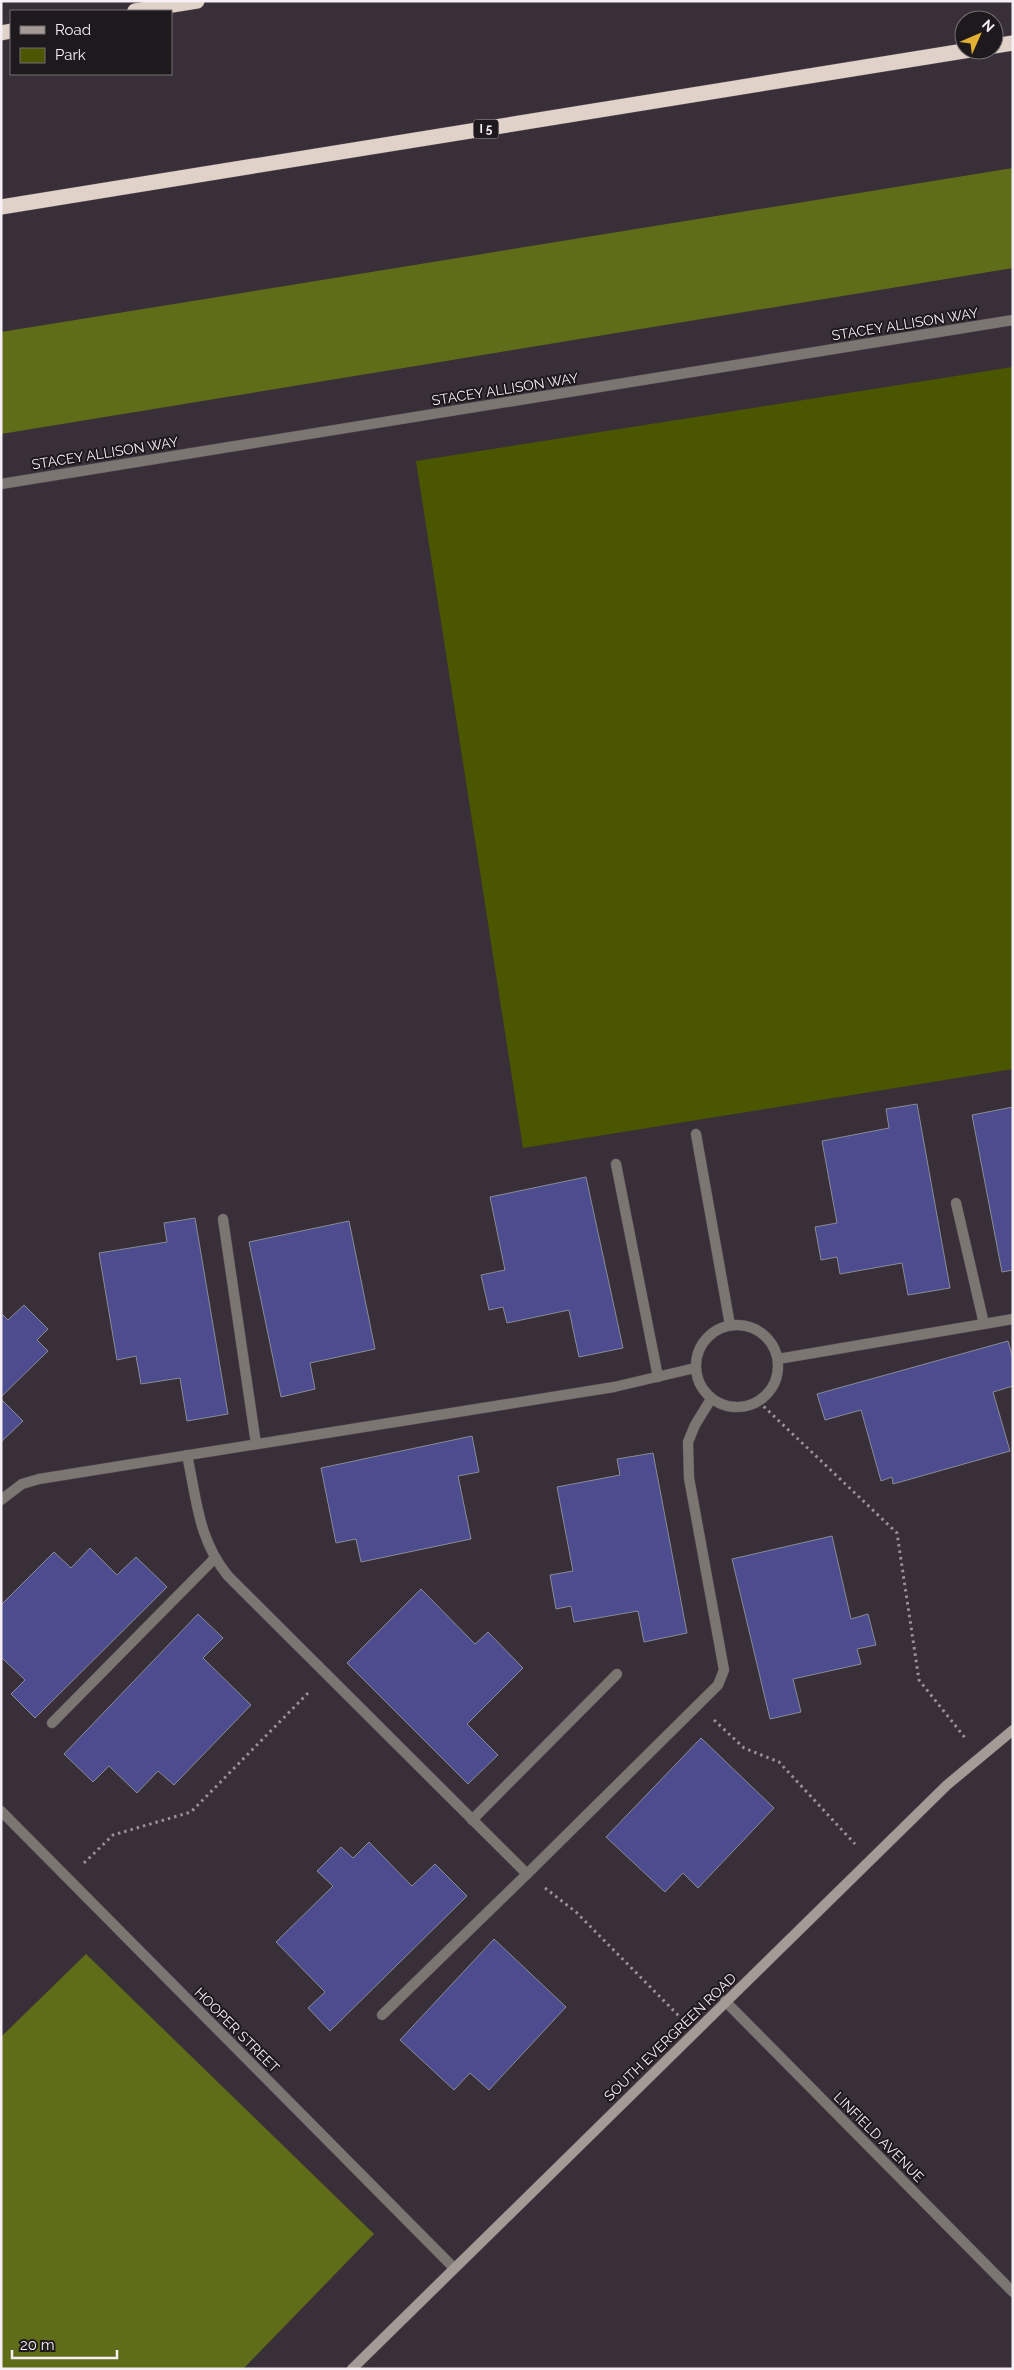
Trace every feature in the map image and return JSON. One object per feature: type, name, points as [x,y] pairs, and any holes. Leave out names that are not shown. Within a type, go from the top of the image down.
[{"type":"highway","points":[[141,10],[197,1]]},
{"type":"highway","name":"I 5","points":[[1,207],[954,53]]},
{"type":"main road","name":"SOUTH EVERGREEN ROAD","points":[[352,2369],[947,1785],[1013,1730]]},
{"type":"street","name":"STACEY ALLISON WAY","points":[[1,484],[1013,320]]},
{"type":"street","points":[[696,1134],[730,1325]]},
{"type":"street","points":[[616,1164],[658,1377]]},
{"type":"street","points":[[956,1203],[984,1324]]},
{"type":"street","points":[[223,1219],[256,1444]]},
{"type":"street","points":[[778,1359],[1013,1319]]},
{"type":"street","points":[[730,1325],[751,1327],[769,1340],[778,1359],[777,1375],[771,1390],[759,1402],[747,1407],[734,1408],[722,1405],[711,1399],[700,1385],[695,1368],[700,1348],[712,1333],[730,1325]]},
{"type":"street","points":[[4,1492],[39,1479],[614,1387],[695,1368]]},
{"type":"street","points":[[382,2015],[718,1685],[724,1670],[689,1478],[688,1442],[695,1425],[711,1399]]},
{"type":"street","points":[[187,1455],[204,1538],[214,1559],[228,1576],[527,1874]]},
{"type":"street","points":[[52,1723],[214,1559]]},
{"type":"street","points":[[472,1820],[617,1674]]},
{"type":"street","name":"HOOPER STREET","points":[[1,1811],[454,2268]]},
{"type":"street","name":"LINFIELD AVENUE","points":[[725,2002],[1013,2292]]},
{"type":"path","points":[[759,1402],[897,1533],[920,1680],[980,1756]]},
{"type":"path","points":[[69,1879],[113,1835],[191,1812],[326,1674]]},
{"type":"path","points":[[694,1708],[716,1721],[744,1748],[779,1762],[870,1860]]},
{"type":"path","points":[[527,1874],[576,1912],[694,2032]]},
{"type":"green space","points":[[1013,168],[1013,268],[1,434],[1,332]]},
{"type":"green space","points":[[1013,367],[1013,1069],[523,1148],[416,461]]},
{"type":"green space","points":[[86,1954],[374,2234],[243,2369],[1,2369],[1,2037]]},
{"type":"building","points":[[917,1104],[950,1288],[908,1295],[902,1263],[840,1274],[837,1257],[821,1260],[815,1227],[837,1223],[822,1141],[889,1128],[886,1109]]},
{"type":"building","points":[[1013,1107],[1013,1270],[1002,1272],[972,1115]]},
{"type":"building","points":[[586,1177],[623,1348],[579,1357],[569,1310],[507,1323],[503,1307],[489,1310],[481,1275],[505,1270],[490,1197]]},
{"type":"building","points":[[195,1218],[228,1414],[187,1421],[180,1378],[141,1384],[136,1356],[117,1360],[99,1253],[167,1242],[164,1223]]},
{"type":"building","points":[[349,1221],[375,1349],[310,1363],[315,1389],[281,1397],[249,1242]]},
{"type":"building","points":[[24,1305],[48,1329],[37,1340],[48,1351],[1,1397],[1,1313],[8,1320]]},
{"type":"building","points":[[1008,1341],[1013,1359],[1013,1386],[993,1392],[1010,1451],[893,1484],[892,1477],[881,1481],[861,1410],[825,1420],[817,1394]]},
{"type":"building","points":[[1,1399],[23,1421],[1,1442]]},
{"type":"building","points":[[472,1436],[479,1472],[458,1476],[471,1539],[361,1562],[356,1539],[336,1543],[321,1468]]},
{"type":"building","points":[[653,1453],[687,1633],[644,1642],[638,1611],[574,1622],[571,1606],[556,1609],[550,1575],[573,1571],[557,1487],[620,1475],[617,1459]]},
{"type":"building","points":[[832,1536],[851,1619],[868,1614],[876,1645],[857,1649],[861,1664],[793,1679],[801,1712],[770,1719],[732,1559]]},
{"type":"building","points":[[90,1548],[117,1575],[136,1557],[167,1587],[35,1718],[11,1694],[25,1680],[1,1657],[1,1605],[54,1552],[71,1568]]},
{"type":"building","points":[[421,1589],[475,1644],[488,1632],[523,1668],[467,1724],[498,1755],[468,1784],[347,1663]]},
{"type":"building","points":[[198,1614],[223,1638],[203,1658],[251,1705],[174,1785],[158,1771],[137,1793],[109,1766],[93,1782],[64,1754]]},
{"type":"building","points":[[701,1738],[774,1808],[698,1888],[683,1873],[665,1892],[606,1837]]},
{"type":"building","points":[[369,1842],[412,1886],[435,1864],[467,1896],[330,2031],[308,2008],[325,1992],[276,1942],[333,1886],[317,1871],[341,1847],[353,1858]]},
{"type":"building","points":[[494,1939],[566,2007],[489,2090],[470,2073],[454,2090],[400,2040]]}]
